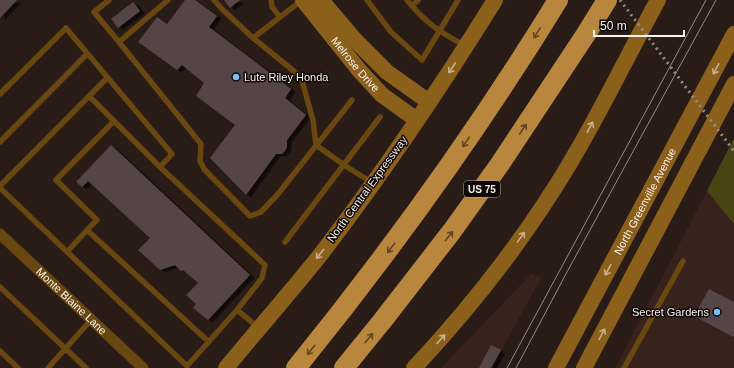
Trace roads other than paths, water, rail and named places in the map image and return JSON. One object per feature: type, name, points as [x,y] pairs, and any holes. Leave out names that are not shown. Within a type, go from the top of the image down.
[{"type":"highway","points":[[296,368],[374,270],[447,169],[513,71],[558,0]]},
{"type":"highway","name":"US 75","points":[[344,368],[461,219],[500,164],[607,0]]},
{"type":"main road","name":"Melrose Drive","points":[[303,0],[359,70],[382,95],[417,120]]},
{"type":"main road","name":"Melrose Drive","points":[[321,0],[355,40],[387,72],[429,102]]},
{"type":"main road","name":"North Central Expressway","points":[[226,368],[320,255],[373,183],[429,102],[495,0]]},
{"type":"main road","points":[[414,368],[452,327],[496,272],[548,198],[571,162],[658,0]]},
{"type":"main road","name":"North Greenville Avenue","points":[[556,368],[734,34]]},
{"type":"main road","points":[[584,368],[734,84]]},
{"type":"street","name":"Monte Blaine Lane","points":[[0,234],[143,368]]},
{"type":"lane","points":[[110,0],[94,12],[201,144],[200,161],[204,169],[250,216],[261,212],[278,194],[352,100]]},
{"type":"lane","points":[[119,42],[168,0]]},
{"type":"lane","points":[[214,0],[253,38],[301,77],[313,120],[316,145],[373,183]]},
{"type":"lane","points":[[271,0],[272,7],[280,17]]},
{"type":"lane","points":[[253,38],[303,0]]},
{"type":"lane","points":[[367,0],[391,32],[422,60],[458,0]]},
{"type":"lane","points":[[407,0],[427,22],[439,32],[466,46]]},
{"type":"lane","points":[[412,6],[418,0]]},
{"type":"lane","points":[[0,94],[66,28],[172,154],[160,167]]},
{"type":"lane","points":[[0,142],[87,54]]},
{"type":"lane","points":[[89,96],[160,167],[265,265],[262,278],[187,366],[66,252],[0,187],[89,96],[107,78]]},
{"type":"lane","points":[[285,242],[380,117]]},
{"type":"lane","points":[[66,252],[97,220],[56,180],[114,120]]},
{"type":"lane","points":[[87,230],[209,342]]},
{"type":"lane","points":[[624,368],[683,261]]},
{"type":"lane","points":[[0,286],[86,368]]},
{"type":"lane","points":[[236,310],[259,328]]},
{"type":"lane","points":[[48,368],[91,320]]},
{"type":"lane","points":[[0,351],[18,368]]},
{"type":"tram line","points":[[507,368],[706,0]]},
{"type":"tram line","points":[[516,368],[716,0]]},
{"type":"railway","points":[[620,0],[734,151]]},
{"type":"place","name":"Lute Riley Honda","points":[[236,77]]},
{"type":"place","name":"Secret Gardens","points":[[717,312]]}]
